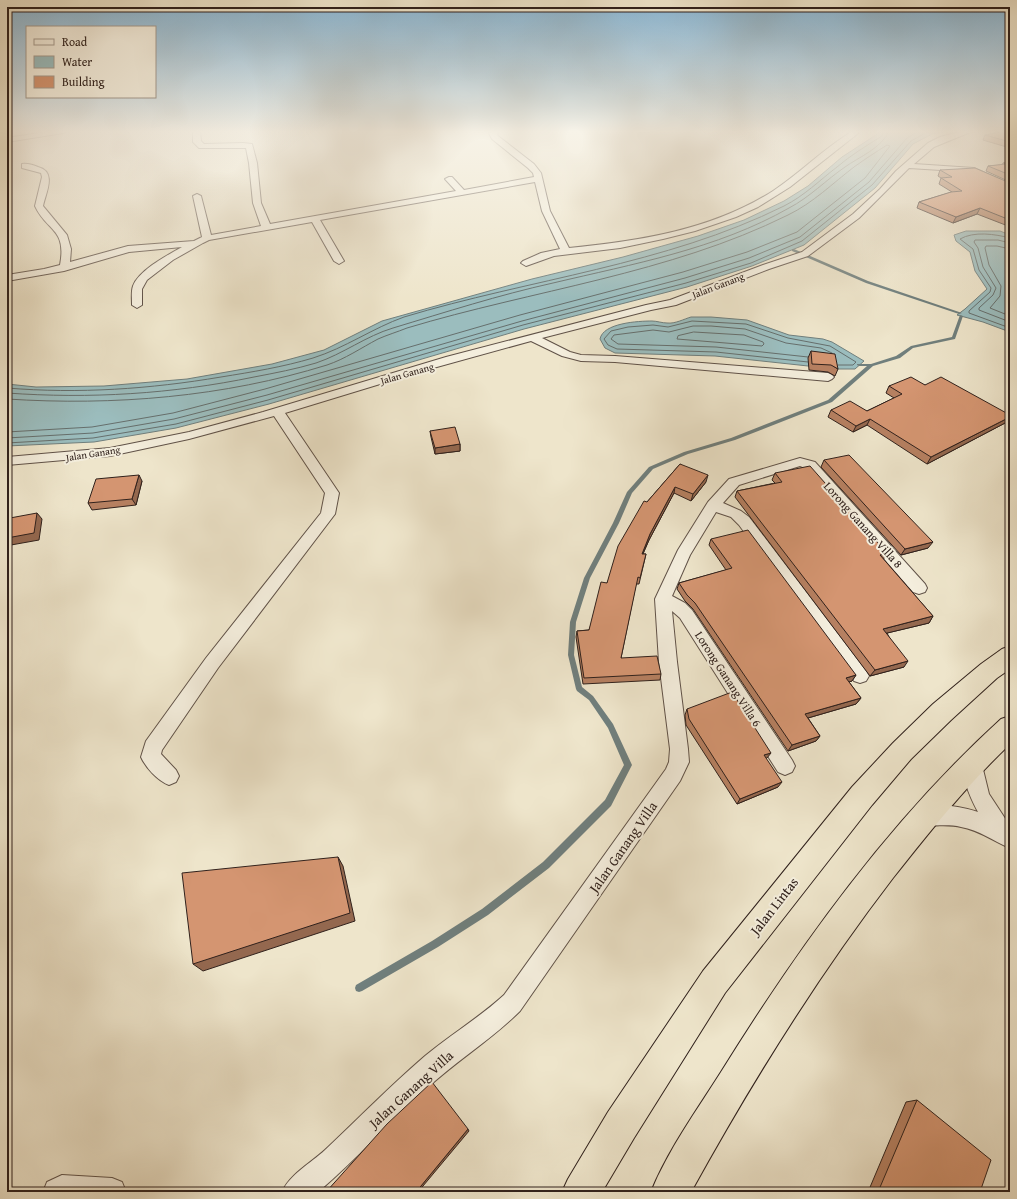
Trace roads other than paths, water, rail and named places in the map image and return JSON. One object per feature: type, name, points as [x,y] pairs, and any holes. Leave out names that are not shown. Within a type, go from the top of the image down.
[{"type":"highway","name":"Jalan Lintas","points":[[581,1192],[621,1125],[714,982],[857,802],[902,751],[942,712],[988,671],[1010,656]]},
{"type":"highway","points":[[670,1192],[767,1030],[837,927],[924,816],[973,763],[1010,727]]},
{"type":"street","points":[[44,187],[39,206],[40,210],[60,231],[64,238],[67,251],[64,268]]},
{"type":"street","points":[[255,187],[257,203],[266,226]]},
{"type":"street","points":[[457,187],[462,192]]},
{"type":"street","points":[[137,305],[137,291],[139,284],[144,278],[166,261],[206,238],[266,226],[492,187]]},
{"type":"street","points":[[540,187],[546,211],[566,251]]},
{"type":"street","points":[[526,262],[543,255],[566,251],[597,249],[650,240],[700,227],[751,209],[785,187]]},
{"type":"street","name":"Jalan Ganang","points":[[7,462],[62,458],[110,452],[196,433],[532,338],[650,307],[672,303],[766,267],[802,256],[856,216],[886,187]]},
{"type":"street","points":[[197,196],[206,238]]},
{"type":"street","points":[[314,218],[339,261]]},
{"type":"street","points":[[7,278],[64,268],[128,249],[196,243]]},
{"type":"street","points":[[532,338],[566,354],[581,358],[615,359],[828,377]]},
{"type":"street","points":[[169,776],[151,757],[153,747],[212,663],[328,514],[332,493],[320,472],[277,411]]},
{"type":"street","name":"Jalan Ganang Villa","points":[[296,1192],[319,1175],[435,1064],[500,1016],[512,1003],[673,775],[679,762],[679,749],[668,662],[663,599],[683,554],[713,505],[734,482],[800,462],[807,463]]},
{"type":"street","name":"Lorong Ganang Villa 8","points":[[807,463],[919,588]]},
{"type":"street","points":[[713,505],[736,514],[744,521],[860,676]]},
{"type":"street","name":"Lorong Ganang Villa 6","points":[[663,599],[679,607],[686,614],[785,766]]},
{"type":"street","points":[[973,763],[974,780],[977,792],[1006,835]]},
{"type":"street","points":[[924,816],[947,815],[961,818],[1006,835]]},
{"type":"street","points":[[57,1192],[62,1189],[112,1192]]},
{"type":"water","points":[[806,187],[876,187],[804,245],[752,266],[687,287],[524,329],[269,404],[176,428],[94,442],[7,446],[7,384],[36,387],[104,386],[187,379],[272,364],[324,350],[382,321],[532,279],[623,257],[698,236],[744,220],[784,201]]},
{"type":"water","points":[[966,231],[1000,231],[1010,235],[1010,332],[983,322],[957,315],[987,289],[975,271],[970,252],[956,241],[954,235]]},
{"type":"water","points":[[691,317],[747,320],[789,335],[823,339],[832,342],[864,361],[855,369],[836,369],[715,356],[615,353],[605,348],[600,339],[607,329],[622,324],[652,321],[670,323]]},
{"type":"waterway","points":[[793,250],[867,282],[960,313]]},
{"type":"waterway","points":[[871,365],[898,357],[912,347],[954,338],[961,316]]},
{"type":"waterway","points":[[859,365],[871,365]]},
{"type":"waterway","points":[[359,988],[435,944],[485,912],[546,865],[608,803],[628,765],[611,726],[591,698],[579,689],[571,655],[573,622],[587,578],[616,523],[630,492],[651,468],[686,453],[733,439],[830,401],[871,365]]}]
